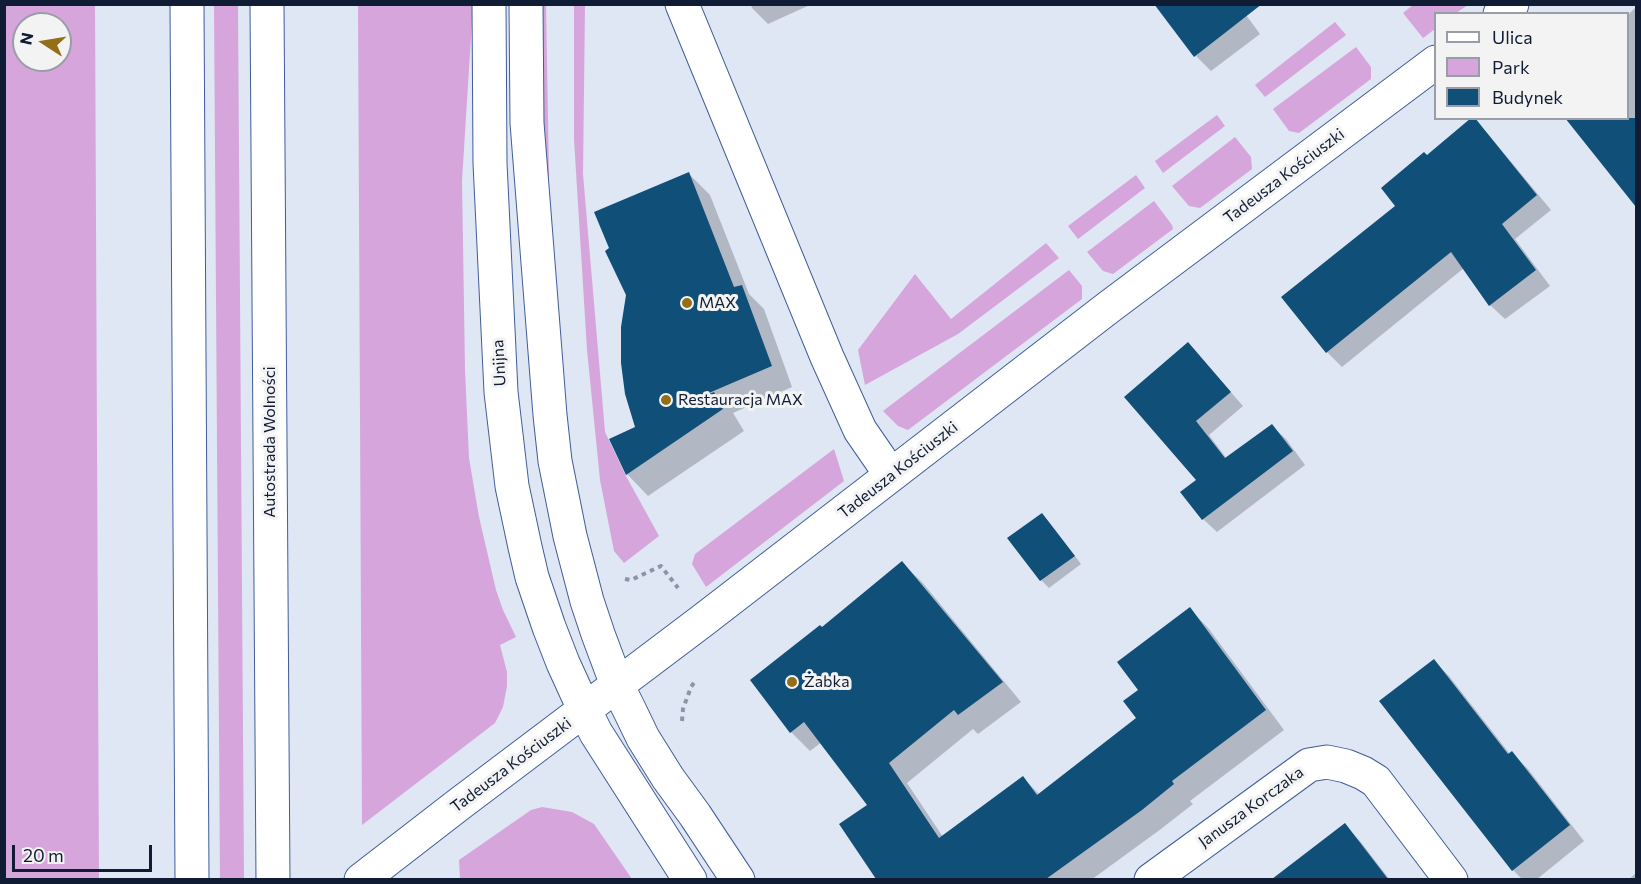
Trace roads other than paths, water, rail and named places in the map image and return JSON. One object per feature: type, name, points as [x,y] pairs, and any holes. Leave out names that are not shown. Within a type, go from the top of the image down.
[{"type":"main road","points":[[187,4],[192,879]]},
{"type":"main road","name":"Autostrada Wolności","points":[[267,4],[273,879]]},
{"type":"main road","name":"Unijna","points":[[489,4],[489,100],[501,392],[512,486],[532,577],[563,663],[584,710],[606,749],[690,879]]},
{"type":"main road","points":[[526,4],[527,123],[550,415],[555,461],[570,536],[587,601],[617,685],[643,738],[738,879]]},
{"type":"main road","points":[[682,4],[827,357],[860,430],[891,475]]},
{"type":"main road","name":"Tadeusza Kościuszki","points":[[361,879],[702,621],[1109,307],[1434,63]]},
{"type":"main road","name":"Janusza Korczaka","points":[[1151,879],[1309,765],[1327,762],[1363,772],[1376,781],[1451,879]]},
{"type":"place","name":"MAX","points":[[687,303]]},
{"type":"place","name":"Restauracja MAX","points":[[666,400]]},
{"type":"place","name":"Żabka","points":[[792,682]]}]
